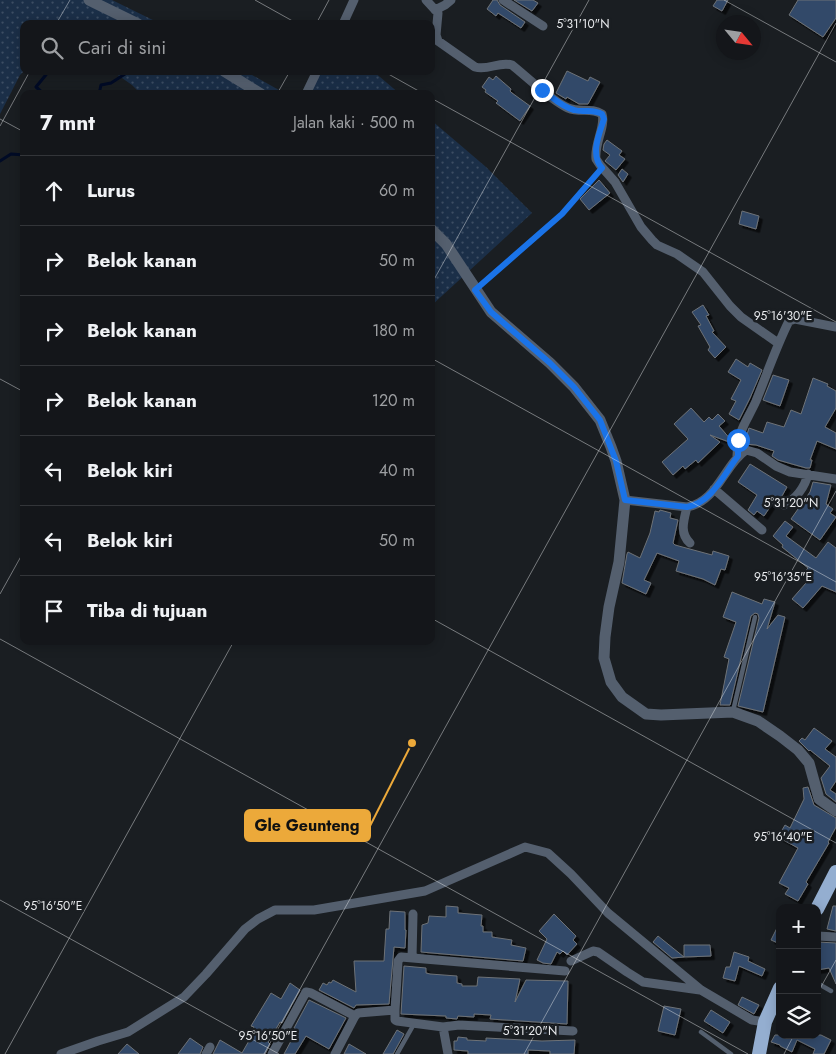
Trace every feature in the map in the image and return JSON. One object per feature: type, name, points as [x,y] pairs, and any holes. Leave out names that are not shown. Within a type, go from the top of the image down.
[{"type":"highway","points":[[820,904],[836,872]]},
{"type":"highway","points":[[759,1054],[765,1022],[777,994]]},
{"type":"street","points":[[89,0],[130,20]]},
{"type":"street","points":[[344,20],[354,0]]},
{"type":"street","points":[[426,0],[438,13],[436,35],[438,41],[475,67],[482,69],[503,63],[512,65],[565,107],[577,111],[591,110],[602,114],[604,119],[595,153],[598,164],[615,182],[642,227],[657,245],[677,254],[703,272],[741,317],[778,343]]},
{"type":"street","points":[[436,10],[451,0]]},
{"type":"street","points":[[503,0],[543,26]]},
{"type":"street","points":[[230,75],[255,90]]},
{"type":"street","points":[[308,90],[315,75]]},
{"type":"street","points":[[435,233],[446,244],[491,312],[550,363],[574,387],[600,420],[616,461],[625,500],[619,562],[609,607],[605,638],[604,658],[611,682],[622,697],[646,714],[733,712],[758,721],[798,750],[809,763],[820,799],[836,810]]},
{"type":"street","points":[[738,456],[740,433],[755,402],[778,343],[792,319],[836,327]]},
{"type":"street","points":[[625,500],[687,507],[695,506],[702,502],[714,489],[738,456],[746,450],[752,451],[776,466],[790,472],[836,479]]},
{"type":"street","points":[[784,505],[794,499],[799,493],[808,474]]},
{"type":"street","points":[[714,489],[762,530]]},
{"type":"street","points":[[687,507],[683,528],[685,539],[690,543]]},
{"type":"street","points":[[61,1054],[128,1032],[184,997],[245,929],[275,910],[314,910],[425,891],[524,847],[548,853],[608,913],[700,990],[752,1020],[765,1022]]},
{"type":"street","points":[[412,958],[413,914]]},
{"type":"street","points":[[821,936],[836,937]]},
{"type":"street","points":[[570,961],[593,951],[598,952],[643,982],[700,990]]},
{"type":"street","points":[[564,971],[399,958],[395,1020],[443,1027],[459,1025],[573,1031]]},
{"type":"street","points":[[272,1054],[306,992],[355,1016]]},
{"type":"street","points":[[335,1054],[355,1016],[361,1013],[395,1010]]},
{"type":"street","points":[[443,1027],[448,1054]]},
{"type":"lane","points":[[475,290],[562,214],[602,168]]},
{"type":"lane","points":[[733,712],[756,617]]},
{"type":"lane","points":[[821,985],[831,991]]},
{"type":"lane","points":[[397,1054],[414,1024]]},
{"type":"lane","points":[[701,1032],[731,1054]]},
{"type":"shaded area","points":[[0,0],[112,0],[153,20],[20,20],[20,75],[0,114]]},
{"type":"shaded area","points":[[118,75],[252,75],[279,90],[137,90]]},
{"type":"shaded area","points":[[311,75],[378,75],[395,90],[304,90]]},
{"type":"shaded area","points":[[435,123],[486,167],[532,213],[435,302]]},
{"type":"building","points":[[493,0],[497,0],[500,5],[525,22],[521,28],[498,13],[496,16],[487,9]]},
{"type":"building","points":[[514,0],[533,0],[538,3],[532,11]]},
{"type":"building","points":[[717,0],[728,0],[722,11],[713,6]]},
{"type":"building","points":[[798,0],[836,0],[836,18],[823,37],[789,15]]},
{"type":"building","points":[[567,71],[588,81],[590,77],[600,82],[588,104],[579,104],[556,93]]},
{"type":"building","points":[[496,76],[511,89],[512,93],[530,106],[520,121],[496,103],[498,101],[485,92],[486,90],[482,87],[489,77],[493,80]]},
{"type":"building","points":[[607,140],[622,151],[619,155],[625,159],[616,170],[605,161],[610,155],[603,150]]},
{"type":"building","points":[[622,169],[628,174],[623,182],[618,175]]},
{"type":"building","points":[[599,180],[610,193],[589,210],[580,199]]},
{"type":"building","points":[[742,211],[759,216],[756,229],[739,224]]},
{"type":"building","points":[[703,305],[709,315],[706,316],[714,331],[712,332],[726,347],[715,358],[708,350],[710,347],[698,326],[701,325],[692,312]]},
{"type":"building","points":[[736,359],[748,367],[750,363],[762,370],[739,420],[729,414],[736,401],[731,399],[741,380],[728,372]]},
{"type":"building","points":[[773,375],[789,380],[780,406],[763,400]]},
{"type":"building","points":[[813,378],[828,384],[827,386],[836,391],[836,408],[825,427],[836,433],[836,449],[817,441],[810,460],[812,460],[810,468],[806,468],[778,460],[772,456],[774,451],[756,445],[744,444],[749,428],[763,433],[767,422],[784,427],[791,410],[801,414]]},
{"type":"building","points":[[691,408],[704,422],[709,417],[712,420],[718,414],[725,421],[719,426],[732,443],[710,435],[720,442],[698,463],[696,460],[685,469],[683,466],[673,475],[662,462],[688,439],[674,424]]},
{"type":"building","points":[[750,464],[787,487],[778,503],[774,501],[764,516],[757,511],[754,515],[748,510],[757,495],[738,482]]},
{"type":"building","points":[[813,482],[831,485],[826,504],[833,509],[830,513],[836,517],[820,540],[791,519],[810,492]]},
{"type":"building","points":[[660,510],[671,513],[670,518],[678,520],[673,543],[675,545],[712,555],[713,551],[729,556],[725,570],[721,569],[715,585],[703,579],[676,571],[679,561],[657,553],[644,580],[651,583],[646,594],[622,583],[628,552],[640,558],[650,533],[655,511],[659,512]]},
{"type":"building","points":[[785,521],[793,527],[786,536],[816,558],[828,542],[836,548],[836,592],[822,586],[803,608],[792,599],[813,575],[806,570],[808,568],[782,547],[783,545],[773,536]]},
{"type":"building","points":[[732,592],[762,604],[764,599],[775,602],[767,629],[778,615],[785,617],[763,712],[738,706],[759,618],[758,614],[755,613],[751,616],[730,705],[720,705],[729,659],[724,657],[736,622],[723,617]]},
{"type":"building","points":[[814,728],[832,741],[825,749],[836,757],[836,781],[830,790],[836,794],[836,802],[826,794],[821,778],[830,766],[809,751],[799,741],[802,738],[805,740]]},
{"type":"building","points":[[808,787],[814,805],[836,818],[836,827],[829,843],[806,882],[808,884],[798,901],[785,894],[789,888],[779,883],[798,848],[778,837],[785,825],[790,828],[804,799],[803,788]]},
{"type":"building","points":[[446,906],[458,907],[458,913],[482,915],[481,926],[483,926],[483,932],[492,932],[492,937],[512,940],[511,945],[526,948],[523,961],[421,952],[422,925],[428,923],[429,916],[446,917]]},
{"type":"building","points":[[833,906],[836,906],[836,931],[827,929]]},
{"type":"building","points":[[390,911],[405,912],[406,930],[405,948],[394,947],[389,1004],[356,1005],[354,1008],[319,990],[323,983],[327,985],[333,980],[356,992],[354,961],[384,961],[386,929],[389,929]]},
{"type":"building","points":[[554,914],[576,936],[573,940],[577,944],[567,955],[563,951],[560,954],[557,952],[551,964],[543,963],[537,960],[547,939],[539,931]]},
{"type":"building","points":[[776,930],[776,942],[771,940]]},
{"type":"building","points":[[658,936],[684,957],[672,958],[653,942]]},
{"type":"building","points":[[821,942],[836,943],[836,984],[829,968],[821,969]]},
{"type":"building","points":[[684,945],[710,945],[711,956],[684,957]]},
{"type":"building","points":[[734,952],[749,957],[748,961],[765,969],[762,976],[739,966],[735,981],[723,978],[726,967],[730,967]]},
{"type":"building","points":[[404,966],[426,968],[426,973],[430,974],[457,976],[457,983],[462,984],[462,986],[477,986],[478,977],[520,979],[515,1002],[526,980],[568,981],[567,1024],[490,1019],[491,1015],[474,1014],[474,1017],[458,1016],[457,1019],[446,1018],[446,1016],[401,1014]]},
{"type":"building","points":[[290,983],[300,990],[282,1023],[280,1022],[268,1042],[270,1044],[265,1054],[213,1054],[220,1040],[242,1053],[254,1027],[251,1026],[271,993],[281,999]]},
{"type":"building","points":[[742,997],[759,1005],[754,1014],[738,1005]]},
{"type":"building","points":[[309,1000],[346,1018],[329,1049],[306,1036],[295,1054],[284,1054],[297,1030],[294,1028]]},
{"type":"building","points":[[664,1006],[681,1009],[675,1035],[658,1031]]},
{"type":"building","points":[[711,1010],[730,1022],[723,1033],[704,1021]]},
{"type":"building","points":[[397,1030],[404,1034],[393,1054],[383,1054]]},
{"type":"building","points":[[775,1035],[776,1039],[821,1039],[821,1035],[831,1040],[824,1054],[813,1054],[815,1049],[797,1040],[792,1052],[771,1042]]},
{"type":"building","points":[[458,1037],[467,1038],[467,1040],[486,1041],[486,1038],[542,1041],[575,1040],[574,1054],[550,1054],[550,1051],[528,1050],[528,1054],[468,1054],[468,1051],[454,1050],[454,1041],[457,1041]]},
{"type":"building","points":[[190,1038],[203,1047],[200,1054],[178,1054]]},
{"type":"building","points":[[127,1044],[139,1054],[118,1054]]},
{"type":"building","points":[[349,1044],[366,1054],[344,1054]]},
{"type":"waterway","points":[[39,90],[36,87],[46,75]]},
{"type":"waterway","points":[[100,90],[101,85],[111,83],[123,75]]},
{"type":"waterway","points":[[0,161],[11,154],[20,155]]},
{"type":"place","name":"Gle Geunteng","points":[[412,743]]},
{"type":"route","points":[[542,90],[565,107],[577,111],[597,111],[602,114],[604,119],[595,153],[598,164],[602,168],[562,214],[475,290],[491,312],[550,363],[574,387],[600,420],[616,461],[625,500],[687,507],[695,506],[702,502],[714,489],[738,456],[738,440]]}]
